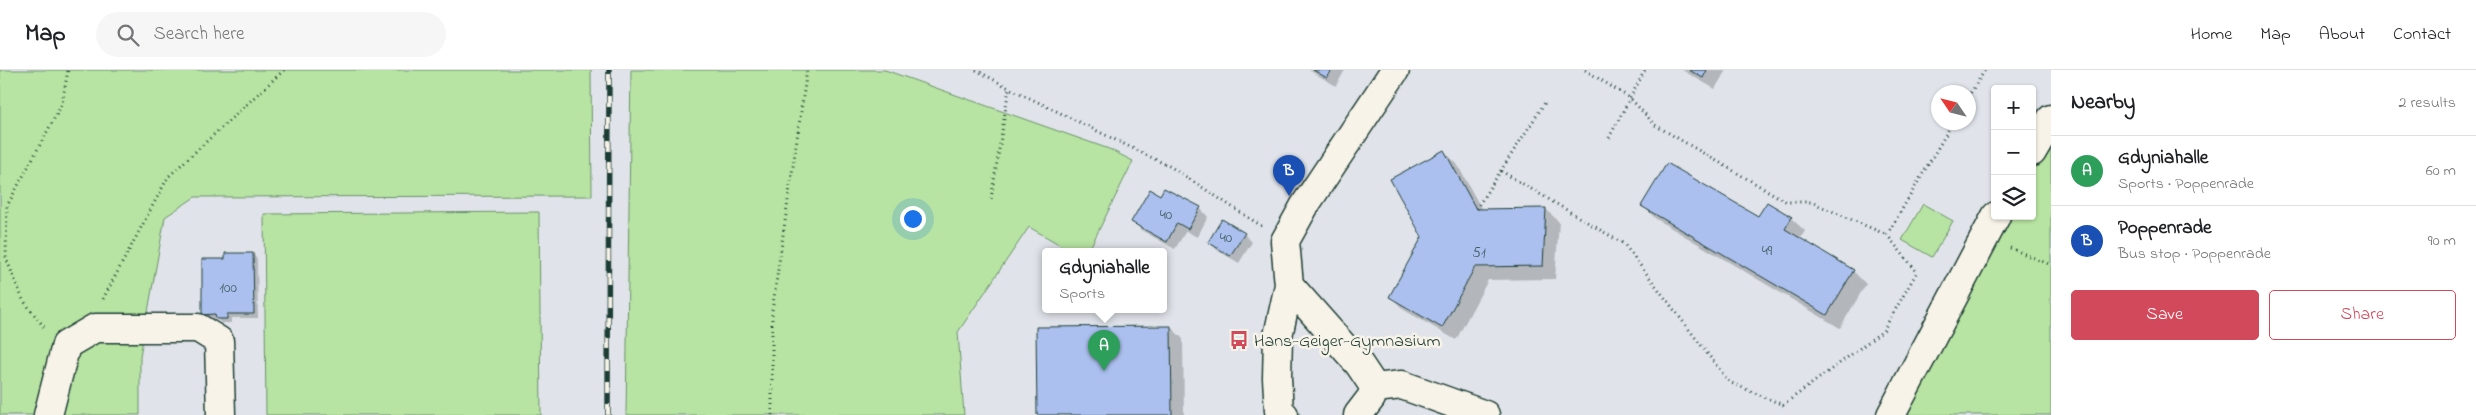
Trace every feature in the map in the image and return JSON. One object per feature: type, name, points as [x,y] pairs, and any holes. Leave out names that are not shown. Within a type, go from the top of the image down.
[{"type":"street","points":[[1284,415],[1279,411],[1277,378],[1279,329],[1288,285],[1285,240],[1305,205],[1395,70]]},
{"type":"street","points":[[2036,145],[2051,119]]},
{"type":"street","points":[[1891,415],[1990,227]]},
{"type":"street","points":[[1288,285],[1359,364],[1369,407],[1402,385],[1485,415]]},
{"type":"street","points":[[48,415],[66,345],[95,328],[198,328],[219,341],[221,415]]},
{"type":"path","points":[[66,345],[43,327],[23,300],[6,258],[7,206],[62,104],[68,70]]},
{"type":"path","points":[[95,328],[105,292],[168,177],[284,70]]},
{"type":"path","points":[[772,415],[772,311],[807,70]]},
{"type":"path","points":[[976,70],[1170,167],[1285,240]]},
{"type":"path","points":[[1501,171],[1624,244],[1729,382],[1783,405],[1883,331],[1917,272],[1887,235],[1811,202],[1787,202],[1655,125],[1630,98],[1584,70]]},
{"type":"path","points":[[1609,138],[1645,70]]},
{"type":"path","points":[[1975,85],[1984,70]]},
{"type":"path","points":[[991,199],[1009,88]]},
{"type":"path","points":[[1476,209],[1546,101]]},
{"type":"path","points":[[1887,235],[1948,130]]},
{"type":"path","points":[[1990,227],[2051,265]]},
{"type":"green space","points":[[0,70],[591,70],[592,196],[195,197],[165,217],[140,356],[140,415],[0,415]]},
{"type":"green space","points":[[631,70],[885,70],[1109,149],[1133,161],[1090,248],[1066,248],[1029,227],[958,332],[964,415],[626,415]]},
{"type":"green space","points":[[2051,119],[2051,415],[1891,415],[1994,220],[2036,220],[2036,145]]},
{"type":"green space","points":[[1923,204],[1953,221],[1932,257],[1902,240]]},
{"type":"green space","points":[[539,212],[541,415],[266,415],[264,214]]},
{"type":"building","points":[[1313,70],[1332,70],[1327,78]]},
{"type":"building","points":[[1689,70],[1707,70],[1703,78]]},
{"type":"building","points":[[1444,150],[1476,209],[1546,208],[1543,266],[1475,267],[1442,328],[1389,297],[1422,237],[1390,179]]},
{"type":"building","points":[[1667,163],[1758,216],[1767,202],[1792,217],[1785,229],[1854,270],[1827,315],[1641,206]]},
{"type":"building","points":[[1164,188],[1201,207],[1188,229],[1177,223],[1167,242],[1131,222],[1150,189],[1160,195]]},
{"type":"building","points":[[1222,219],[1245,233],[1230,256],[1208,242]]},
{"type":"building","points":[[225,253],[253,253],[254,314],[227,314],[227,319],[216,319],[215,314],[202,315],[202,259],[225,259]]},
{"type":"building","points":[[1171,326],[1172,415],[1037,415],[1036,327]]},
{"type":"railway","points":[[608,415],[609,70]]},
{"type":"place","name":"Poppenrade","points":[[1289,196]]},
{"type":"place","name":"Hans-Geiger-Gymnasium","points":[[1239,340]]},
{"type":"place","name":"Gdyniahalle","points":[[1104,371]]}]
